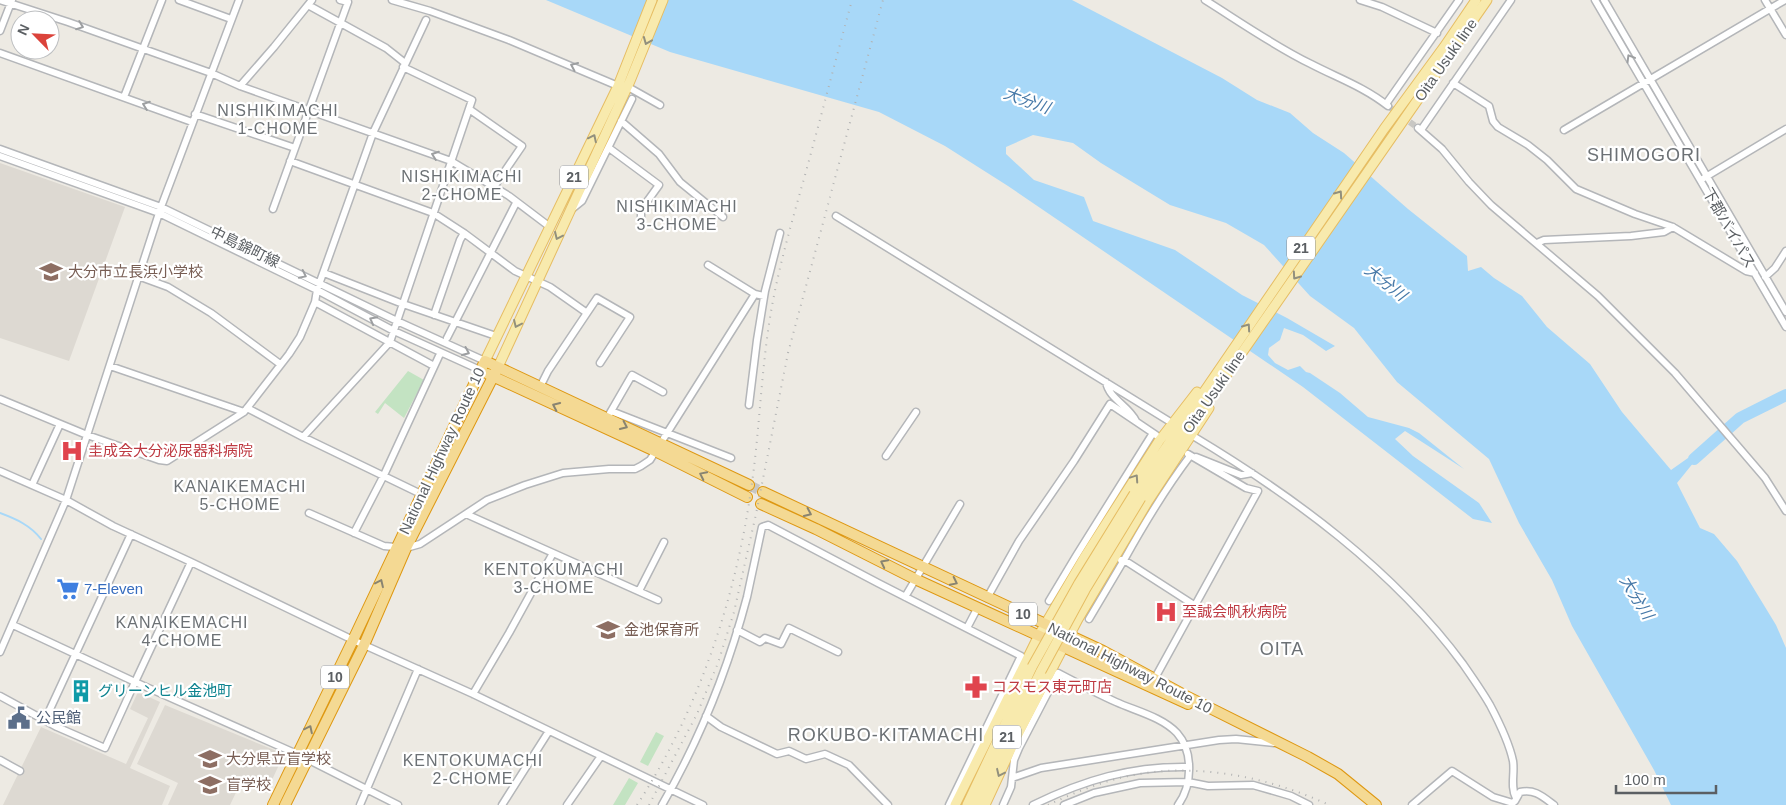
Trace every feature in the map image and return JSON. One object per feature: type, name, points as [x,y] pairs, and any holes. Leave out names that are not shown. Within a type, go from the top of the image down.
[{"type":"highway","name":"National Highway Route 10","points":[[285,805],[364,645],[421,494],[482,366],[658,447],[749,485]]},
{"type":"highway","name":"National Highway Route 10","points":[[495,372],[540,387],[610,415],[658,447],[747,497]]},
{"type":"highway","name":"National Highway Route 10","points":[[273,805],[353,640],[495,372]]},
{"type":"highway","name":"National Highway Route 10","points":[[764,492],[1046,624],[1155,678],[1186,696],[1338,774],[1376,805]]},
{"type":"highway","name":"National Highway Route 10","points":[[762,504],[915,579],[1210,714],[1279,743]]},
{"type":"main road","name":"21","points":[[482,366],[525,276],[625,83],[652,0]]},
{"type":"main road","name":"21","points":[[495,372],[570,210],[663,0]]},
{"type":"main road","name":"Oita Usuki line","points":[[1185,426],[1185,405],[1219,368],[1384,129],[1476,0]]},
{"type":"main road","name":"Oita Usuki line","points":[[967,805],[1037,669],[1085,590],[1138,496],[1185,426],[1231,369],[1487,0]]},
{"type":"main road","points":[[955,805],[960,788],[1081,555],[1127,490],[1185,426]]},
{"type":"main road","points":[[985,805],[1016,738],[1063,646],[1111,561],[1148,501],[1185,426]]},
{"type":"main road","name":"Oita Usuki line","points":[[976,805],[1037,669]]},
{"type":"street","points":[[0,0],[11,1],[211,73],[240,86],[451,161],[550,227]]},
{"type":"street","points":[[124,98],[162,0]]},
{"type":"street","points":[[179,0],[231,19]]},
{"type":"street","points":[[0,652],[66,500],[160,210],[194,114],[239,0]]},
{"type":"street","points":[[273,209],[348,2],[340,0]]},
{"type":"street","points":[[392,0],[430,11],[625,83],[660,105]]},
{"type":"street","points":[[1206,0],[1295,56],[1357,85],[1387,105],[1459,0]]},
{"type":"street","points":[[1360,0],[1383,4],[1437,33]]},
{"type":"street","points":[[1512,0],[1419,129],[1442,149],[1468,182],[1491,205],[1598,296],[1675,373],[1765,478],[1786,511]]},
{"type":"street","name":"下郡バイパス","points":[[1595,0],[1647,81],[1786,312]]},
{"type":"street","name":"下郡バイパス","points":[[1604,0],[1647,81]]},
{"type":"street","points":[[1765,0],[1786,35]]},
{"type":"street","points":[[1564,130],[1784,0]]},
{"type":"street","points":[[0,31],[11,1]]},
{"type":"street","points":[[240,86],[310,3],[340,23],[386,48],[404,65],[472,100],[390,342],[303,437]]},
{"type":"street","points":[[0,398],[87,436],[167,461],[246,410],[300,337],[315,302],[317,290],[373,133],[426,20]]},
{"type":"street","points":[[0,53],[192,122]]},
{"type":"street","points":[[1453,83],[1489,106],[1493,121],[1498,127],[1528,145],[1547,160],[1576,190],[1673,227],[1746,271],[1755,273]]},
{"type":"street","points":[[570,210],[582,201],[632,99]]},
{"type":"street","points":[[469,109],[522,146],[494,188]]},
{"type":"street","points":[[194,114],[295,148]]},
{"type":"street","points":[[621,121],[659,154],[680,182],[723,217]]},
{"type":"street","points":[[1704,178],[1786,129]]},
{"type":"street","points":[[609,148],[659,185],[641,210],[641,218]]},
{"type":"street","name":"中島錦町線","points":[[0,149],[160,210],[320,283],[482,366]]},
{"type":"street","name":"中島錦町線","points":[[0,156],[160,210],[394,330],[482,366]]},
{"type":"street","points":[[290,161],[433,213],[525,276],[550,287],[588,313]]},
{"type":"street","name":"下郡バイパス","points":[[1704,178],[1786,327]]},
{"type":"street","points":[[448,338],[516,203]]},
{"type":"street","points":[[836,216],[1106,382],[1185,426],[1317,520],[1370,564],[1421,613],[1449,646],[1490,704],[1513,761],[1514,802]]},
{"type":"street","points":[[1537,243],[1544,240],[1631,236],[1664,232],[1673,227]]},
{"type":"street","points":[[434,315],[464,233]]},
{"type":"street","points":[[750,405],[764,296],[780,233]]},
{"type":"street","points":[[1765,277],[1786,251]]},
{"type":"street","points":[[708,265],[755,294],[764,296]]},
{"type":"street","points":[[324,273],[403,304],[496,336]]},
{"type":"street","points":[[138,276],[168,287],[211,313],[280,364]]},
{"type":"street","points":[[309,513],[384,546],[401,548],[420,544],[487,500],[506,492],[563,473],[635,469],[646,463],[658,447],[755,294]]},
{"type":"street","points":[[540,387],[548,371],[597,298],[630,317],[600,363]]},
{"type":"street","points":[[315,302],[434,366]]},
{"type":"street","points":[[354,533],[384,475],[439,356]]},
{"type":"street","points":[[110,366],[246,410],[421,494]]},
{"type":"street","points":[[663,392],[632,375],[610,415],[667,432],[731,458]]},
{"type":"street","points":[[1106,382],[1108,390],[1133,415],[1138,424]]},
{"type":"street","points":[[987,598],[1019,541],[1110,404],[1154,434],[1081,555],[1049,602]]},
{"type":"street","points":[[886,456],[916,412]]},
{"type":"street","points":[[32,485],[60,424]]},
{"type":"street","points":[[1089,619],[1142,527],[1190,456],[1188,454],[1241,475],[1252,473]]},
{"type":"street","points":[[1155,678],[1258,491],[1246,488],[1190,456]]},
{"type":"street","points":[[0,471],[66,500],[131,534],[353,640],[473,694],[671,790],[692,803],[704,805]]},
{"type":"street","points":[[905,597],[960,504]]},
{"type":"street","points":[[466,514],[658,600]]},
{"type":"street","points":[[662,805],[706,716],[737,630],[762,526],[768,525],[1021,656],[960,788],[949,805]]},
{"type":"street","points":[[46,720],[131,534]]},
{"type":"street","points":[[639,591],[664,542]]},
{"type":"street","points":[[473,694],[553,552]]},
{"type":"street","points":[[1111,561],[1124,560],[1194,605]]},
{"type":"street","points":[[0,696],[105,748],[191,562]]},
{"type":"street","points":[[967,628],[978,607]]},
{"type":"street","points":[[13,625],[76,656],[297,754],[398,805]]},
{"type":"street","points":[[737,630],[760,642],[765,638],[781,644],[789,628],[838,652]]},
{"type":"street","points":[[360,805],[418,669]]},
{"type":"street","points":[[1003,805],[1011,787],[1014,760],[1058,673],[1166,724],[1178,734],[1185,745],[1188,767],[1188,782],[1178,805]]},
{"type":"street","points":[[706,716],[721,727],[777,754],[789,751],[806,758],[825,754],[849,765],[888,805]]},
{"type":"street","points":[[502,805],[549,731]]},
{"type":"street","points":[[1012,778],[1042,768],[1185,745],[1236,739],[1279,743]]},
{"type":"street","points":[[567,805],[601,756]]},
{"type":"street","points":[[0,760],[20,771]]},
{"type":"street","points":[[1033,805],[1067,789],[1100,778],[1156,768],[1188,767]]},
{"type":"street","points":[[1412,805],[1452,771],[1493,797],[1514,802]]},
{"type":"street","points":[[1064,805],[1094,793],[1140,783],[1188,782],[1208,786],[1253,785],[1291,796],[1310,805]]},
{"type":"street","points":[[1514,802],[1520,792],[1529,790],[1540,794],[1554,805]]},
{"type":"shaded area","name":"大分市立長浜小学校","points":[[0,163],[125,207],[69,361],[0,338]]},
{"type":"shaded area","points":[[138,692],[160,702],[130,768],[170,786],[162,805],[3,805],[41,727],[126,764],[148,718],[130,709]]},
{"type":"shaded area","name":"大分県立盲学校","points":[[165,705],[284,754],[266,793],[241,782],[230,805],[168,805],[178,783],[137,764]]},
{"type":"green space","points":[[408,371],[424,380],[404,418],[385,403],[378,414],[375,412]]},
{"type":"green space","points":[[656,732],[664,736],[648,766],[640,762]]},
{"type":"green space","points":[[629,778],[638,783],[625,805],[613,805]]},
{"type":"water","name":"大分川","points":[[546,0],[1072,0],[1222,78],[1257,100],[1290,113],[1313,133],[1344,153],[1408,209],[1467,256],[1468,271],[1481,267],[1522,296],[1547,327],[1590,364],[1622,412],[1671,470],[1705,446],[1709,449],[1694,462],[1677,483],[1700,528],[1714,534],[1737,561],[1776,625],[1786,648],[1786,805],[1671,805],[1654,770],[1572,626],[1552,580],[1519,523],[1489,459],[1397,382],[1354,328],[1310,296],[1264,245],[1226,223],[1170,205],[1101,163],[1073,143],[1033,135],[1006,147],[1006,154],[1034,180],[1084,197],[1093,221],[1175,250],[1242,295],[1335,346],[1326,351],[1303,335],[1284,328],[1280,340],[1269,348],[1268,355],[1275,363],[1288,370],[1300,366],[1306,372],[1340,393],[1368,417],[1409,428],[1419,433],[1464,469],[1405,431],[1395,439],[1413,456],[1479,503],[1492,523],[1473,519],[1303,387],[1008,186],[945,146],[879,112],[670,52]]},
{"type":"waterway","points":[[1694,459],[1740,418],[1786,395]]},
{"type":"waterway","points":[[0,513],[22,523],[41,539]]},
{"type":"tunnel","points":[[1388,106],[1418,128]]},
{"type":"tunnel","points":[[749,485],[763,492]]},
{"type":"railway","points":[[637,805],[659,769],[696,693],[711,654],[735,573],[751,490],[765,352],[775,290],[852,0]]},
{"type":"railway","points":[[649,805],[697,714],[718,663],[734,612],[756,514],[788,353],[883,0]]},
{"type":"railway","points":[[1048,805],[1109,781],[1136,774],[1164,771],[1221,773],[1249,778],[1304,794],[1329,805]]},
{"type":"place","name":"大分市立長浜小学校","points":[[51,272]]},
{"type":"place","name":"圭成会大分泌尿器科病院","points":[[72,451]]},
{"type":"place","name":"7-Eleven","points":[[68,589]]},
{"type":"place","name":"至誠会帆秋病院","points":[[1166,612]]},
{"type":"place","name":"金池保育所","points":[[608,630]]},
{"type":"place","name":"コスモス東元町店","points":[[976,687]]},
{"type":"place","name":"グリーンヒル金池町","points":[[81,691]]},
{"type":"place","name":"公民館","points":[[19,718]]},
{"type":"place","name":"大分県立盲学校","points":[[210,759]]},
{"type":"place","name":"盲学校","points":[[210,785]]},
{"type":"district","name":"NISHIKIMACHI 1-CHOME","points":[[278,119]]},
{"type":"district","name":"SHIMOGORI","points":[[1644,155]]},
{"type":"district","name":"NISHIKIMACHI 2-CHOME","points":[[462,185]]},
{"type":"district","name":"NISHIKIMACHI 3-CHOME","points":[[677,215]]},
{"type":"district","name":"KANAIKEMACHI 5-CHOME","points":[[240,495]]},
{"type":"district","name":"KENTOKUMACHI 3-CHOME","points":[[554,578]]},
{"type":"district","name":"KANAIKEMACHI 4-CHOME","points":[[182,631]]},
{"type":"district","name":"OITA","points":[[1282,649]]},
{"type":"district","name":"ROKUBO-KITAMACHI","points":[[886,735]]},
{"type":"district","name":"KENTOKUMACHI 2-CHOME","points":[[473,769]]}]
